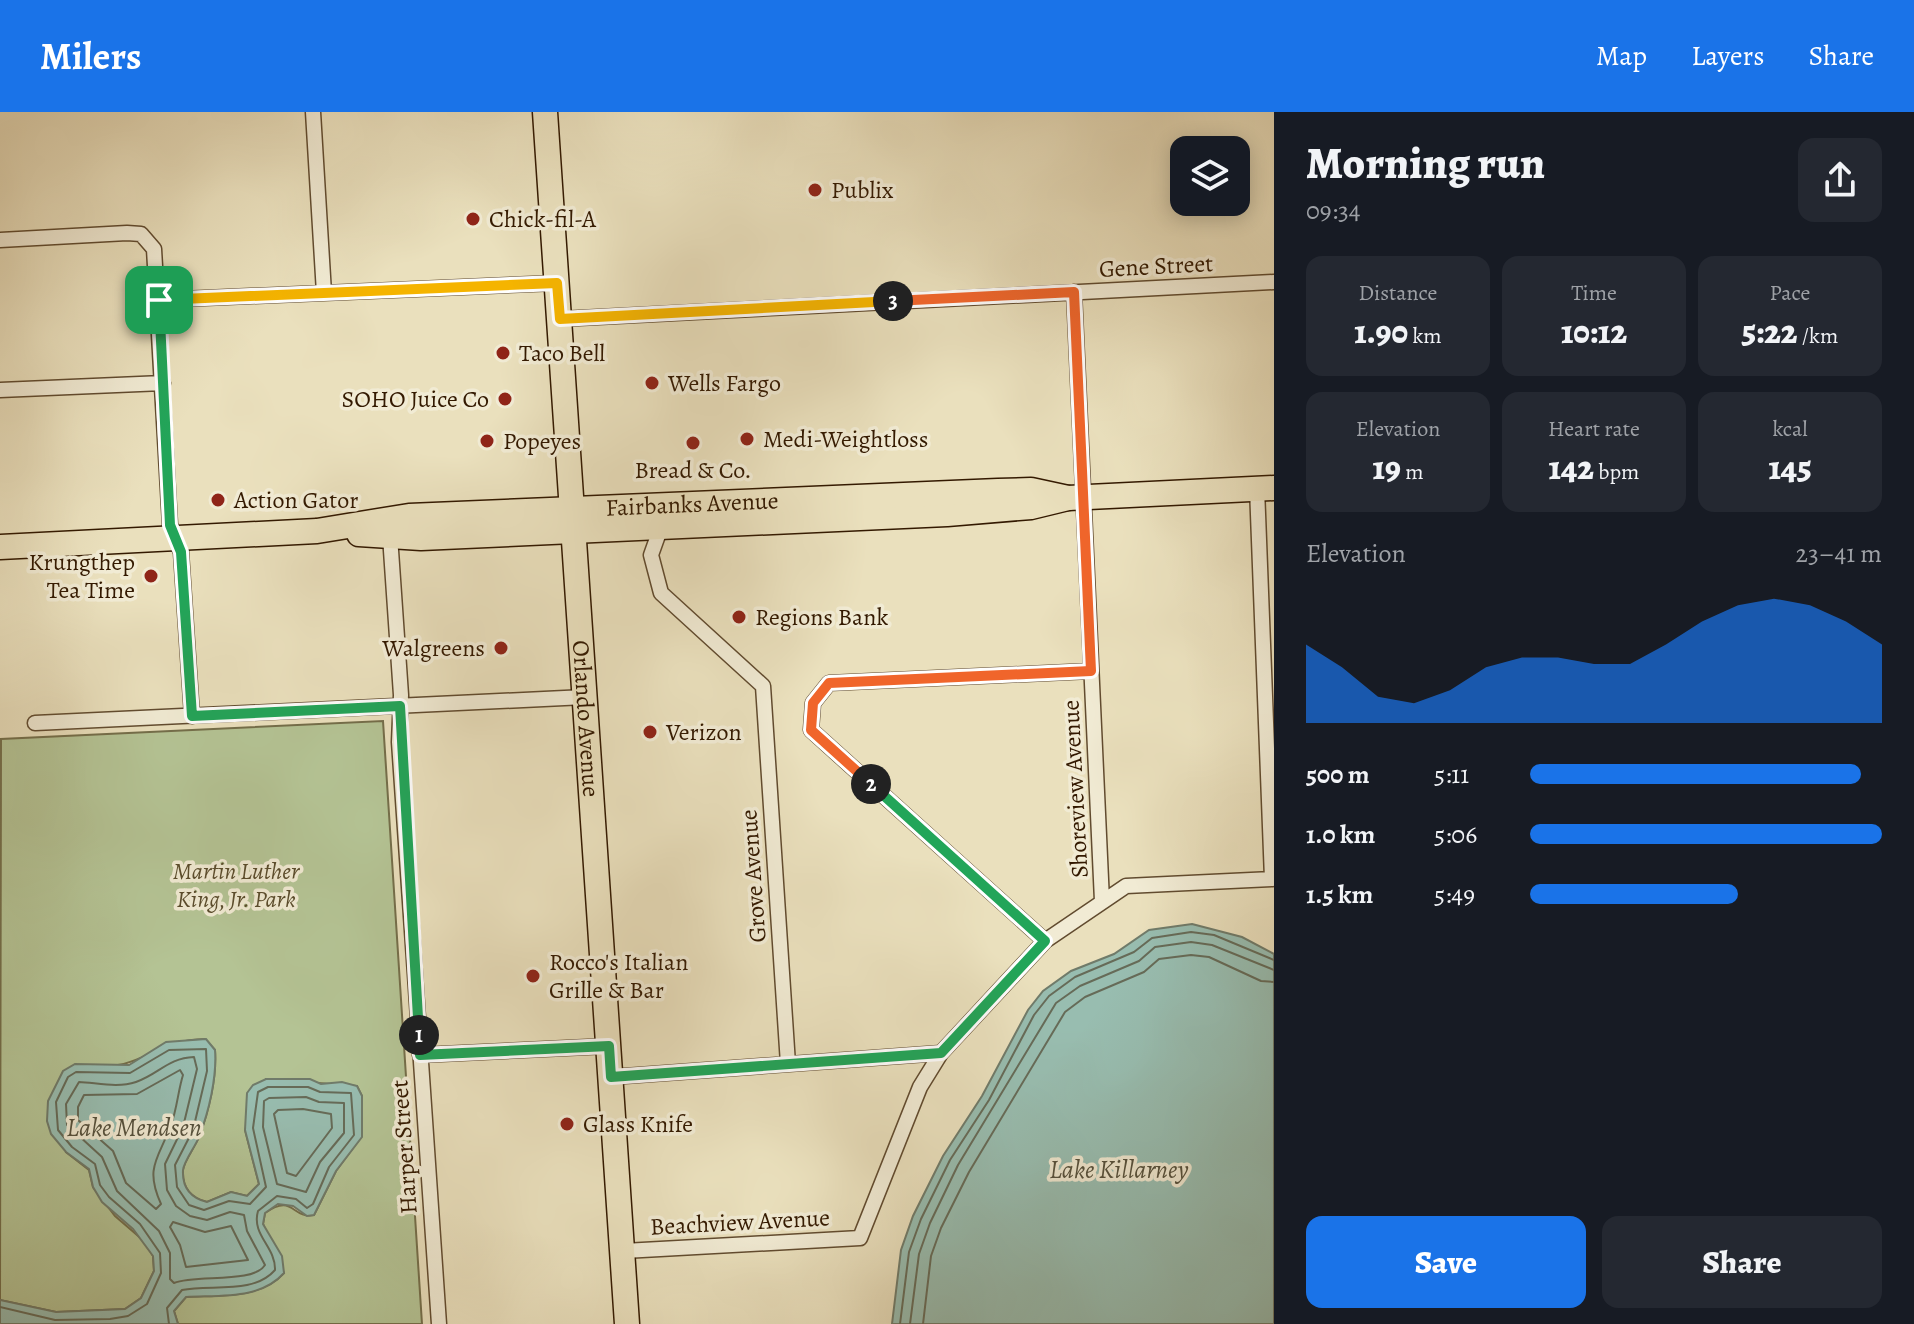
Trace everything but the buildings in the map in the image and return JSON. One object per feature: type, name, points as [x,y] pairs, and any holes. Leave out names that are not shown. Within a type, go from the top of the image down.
[{"type":"main road","name":"Orlando Avenue","points":[[545,112],[627,1324]]},
{"type":"main road","name":"Fairbanks Avenue","points":[[0,547],[317,531],[409,516],[573,520],[661,527],[947,514],[1031,507],[1075,498],[1266,488]]},
{"type":"main road","name":"Fairbanks Avenue","points":[[317,531],[421,538],[573,520],[1031,490],[1075,498]]},
{"type":"street","points":[[313,112],[324,293]]},
{"type":"street","points":[[0,240],[141,234],[149,240],[156,257],[170,525],[181,552],[192,716]]},
{"type":"street","name":"Gene Street","points":[[560,319],[1274,282]]},
{"type":"street","points":[[159,300],[557,283]]},
{"type":"street","name":"Shoreview Avenue","points":[[1074,292],[1075,498],[1091,671],[1102,901]]},
{"type":"street","points":[[0,390],[163,383]]},
{"type":"street","points":[[611,1077],[941,1053],[1045,941],[1126,886],[1272,879],[1266,488]]},
{"type":"street","name":"Grove Avenue","points":[[661,527],[651,555],[661,593],[763,686],[788,1064]]},
{"type":"street","name":"Harper Street","points":[[390,536],[439,1324]]},
{"type":"street","points":[[1045,941],[811,730],[813,703],[829,683],[1091,671]]},
{"type":"street","points":[[35,723],[585,697]]},
{"type":"street","points":[[420,1055],[609,1046]]},
{"type":"street","name":"Beachview Avenue","points":[[624,1251],[860,1238],[920,1087],[941,1053]]},
{"type":"green space","name":"Martin Luther King, Jr. Park","points":[[383,721],[422,1324],[178,1324],[174,1311],[186,1297],[251,1291],[284,1273],[263,1224],[265,1213],[282,1205],[301,1214],[314,1215],[336,1171],[362,1136],[362,1096],[357,1086],[266,1079],[245,1130],[259,1184],[247,1196],[231,1192],[207,1202],[196,1198],[186,1187],[183,1170],[203,1127],[213,1083],[215,1050],[205,1039],[172,1045],[135,1061],[106,1066],[87,1065],[66,1152],[89,1170],[93,1187],[115,1216],[144,1241],[153,1256],[154,1271],[141,1298],[125,1309],[56,1312],[0,1300],[1,739]]},
{"type":"water","name":"Lake Killarney","points":[[1192,924],[1242,937],[1274,954],[1274,1324],[892,1324],[901,1250],[913,1216],[943,1156],[982,1096],[1028,1010],[1043,991],[1071,971],[1114,954],[1149,930]]},
{"type":"water","name":"Lake Mendsen","points":[[206,1039],[215,1050],[212,1094],[199,1137],[183,1170],[186,1187],[201,1200],[207,1202],[231,1192],[247,1196],[259,1184],[245,1130],[247,1093],[253,1085],[266,1079],[310,1079],[321,1084],[342,1082],[357,1086],[362,1096],[362,1137],[336,1171],[314,1215],[307,1216],[293,1206],[278,1204],[265,1213],[263,1224],[282,1256],[284,1273],[274,1282],[251,1292],[186,1297],[174,1311],[178,1324],[0,1324],[0,1300],[56,1312],[125,1309],[141,1298],[154,1271],[153,1256],[133,1229],[102,1202],[93,1187],[89,1169],[66,1152],[51,1134],[47,1121],[48,1101],[63,1071],[75,1064],[129,1065],[166,1042]]},
{"type":"place","name":"Publix","points":[[815,190]]},
{"type":"place","name":"Chick-fil-A","points":[[473,219]]},
{"type":"place","name":"Taco Bell","points":[[503,353]]},
{"type":"place","name":"Wells Fargo","points":[[652,383]]},
{"type":"place","name":"SOHO Juice Co","points":[[505,399]]},
{"type":"place","name":"Medi-Weightloss","points":[[747,439]]},
{"type":"place","name":"Popeyes","points":[[487,441]]},
{"type":"place","name":"Bread & Co.","points":[[693,443]]},
{"type":"place","name":"Action Gator","points":[[218,500]]},
{"type":"place","name":"Krungthep Tea Time","points":[[151,576]]},
{"type":"place","name":"Regions Bank","points":[[739,617]]},
{"type":"place","name":"Walgreens","points":[[501,648]]},
{"type":"place","name":"Verizon","points":[[650,732]]},
{"type":"place","name":"Rocco's Italian Grille & Bar","points":[[533,976]]},
{"type":"place","name":"Glass Knife","points":[[567,1124]]},
{"type":"route","points":[[557,283],[560,319],[1074,292],[1091,671],[829,683],[818,692],[811,714],[811,730],[1045,941],[941,1053],[611,1077],[609,1046],[420,1055],[398,717],[400,706],[192,716],[181,552],[170,525],[159,300],[557,283]]}]
